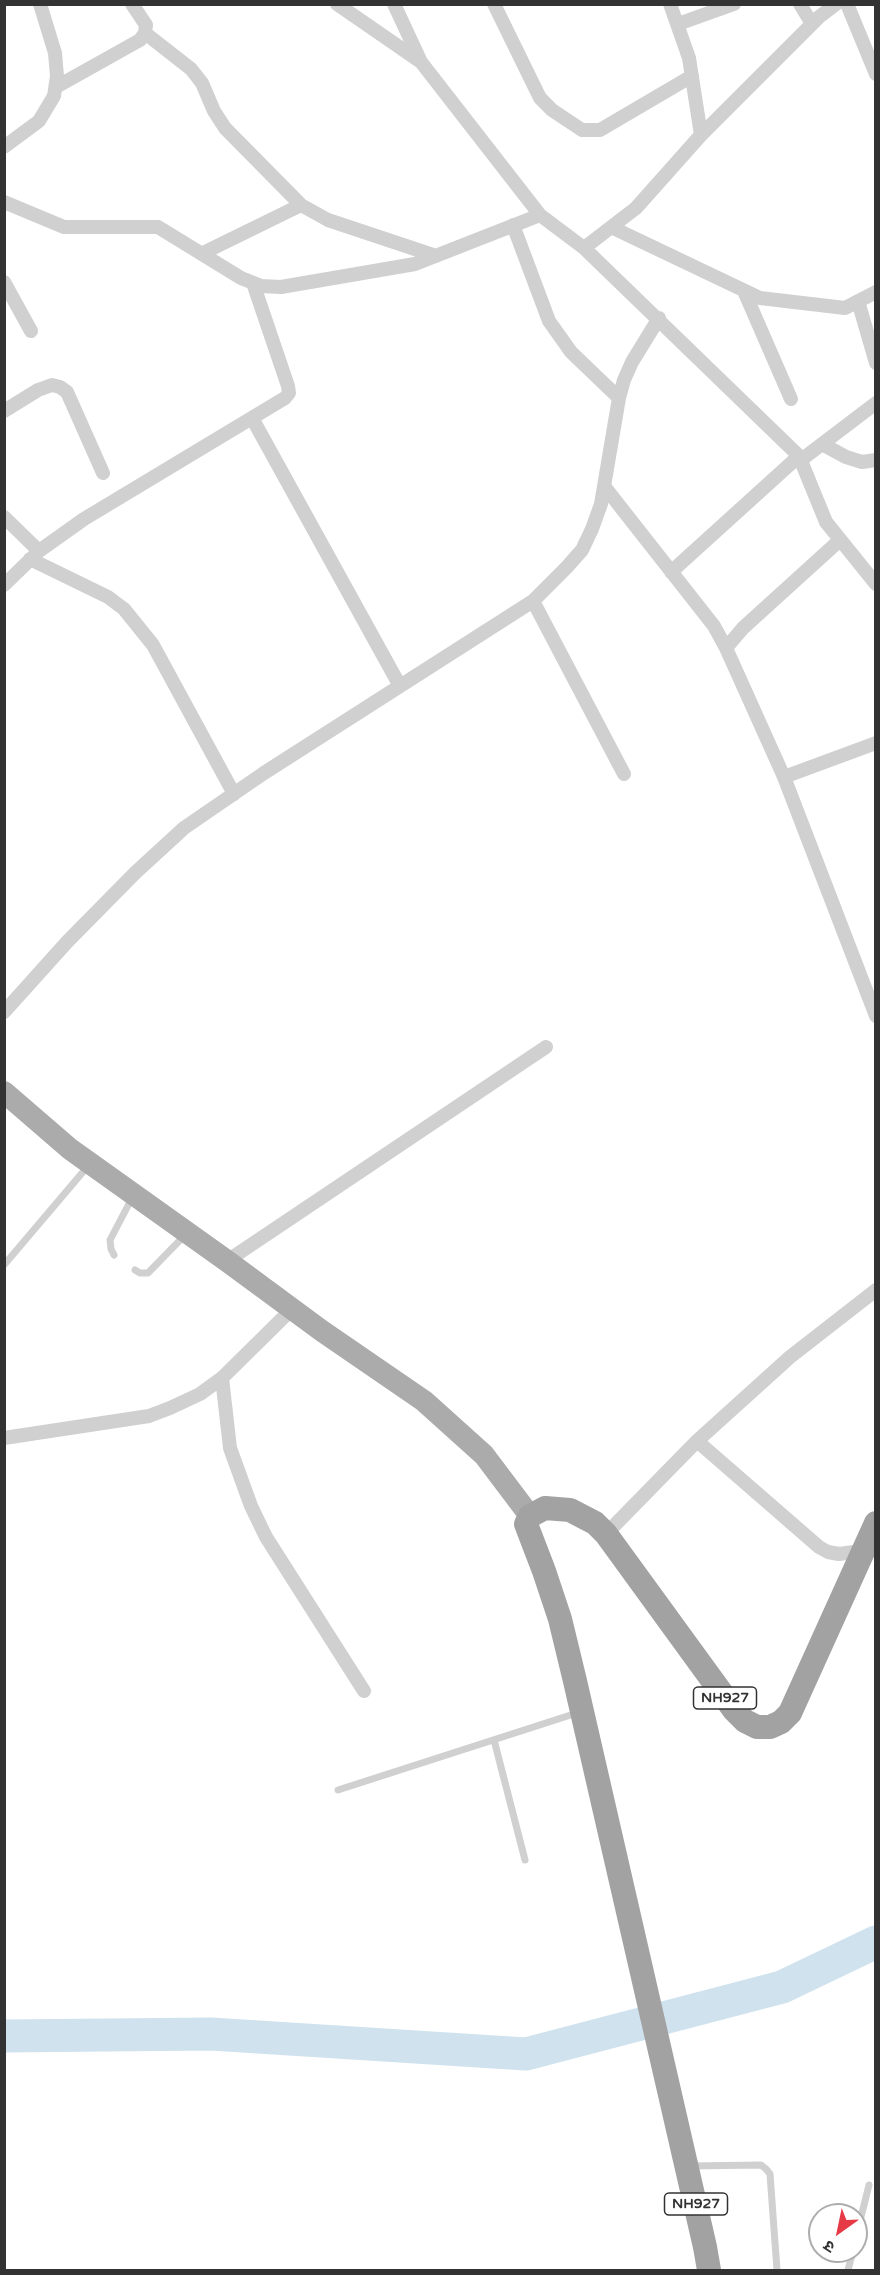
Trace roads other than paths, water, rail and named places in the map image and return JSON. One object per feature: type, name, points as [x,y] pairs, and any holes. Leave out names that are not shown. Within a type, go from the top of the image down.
[{"type":"highway","name":"NH927","points":[[709,2271],[687,2166],[560,1619],[526,1524],[530,1516],[545,1508],[570,1510],[595,1523],[606,1534],[734,1710],[757,1727],[770,1727],[781,1722],[789,1713],[874,1522]]},
{"type":"main road","points":[[4,1092],[90,1164],[227,1260],[322,1331],[424,1401],[484,1455],[530,1516]]},
{"type":"street","points":[[4,147],[39,121],[49,108],[56,87],[55,53],[40,4]]},
{"type":"street","points":[[56,87],[140,40],[145,33],[146,25],[132,4]]},
{"type":"street","points":[[337,4],[421,62]]},
{"type":"street","points":[[394,4],[421,62],[540,215],[584,248],[659,318],[800,458],[826,522],[876,584]]},
{"type":"street","points":[[494,4],[540,98],[552,110],[582,130],[600,130],[692,76]]},
{"type":"street","points":[[670,4],[689,58],[701,135]]},
{"type":"street","points":[[678,24],[734,4]]},
{"type":"street","points":[[800,4],[812,24]]},
{"type":"street","points":[[584,248],[636,208],[701,135],[812,24],[836,4]]},
{"type":"street","points":[[847,4],[876,74]]},
{"type":"street","points":[[145,33],[191,69],[202,83],[214,111],[225,128],[302,205],[328,220],[436,256]]},
{"type":"street","points":[[4,202],[64,227],[158,227],[242,278],[261,286],[281,286],[415,264],[540,215]]},
{"type":"street","points":[[203,253],[302,205]]},
{"type":"street","points":[[513,225],[549,321],[570,352],[619,398]]},
{"type":"street","points":[[611,228],[760,298],[845,308],[876,292]]},
{"type":"street","points":[[4,282],[32,331]]},
{"type":"street","points":[[4,585],[34,555],[118,497],[285,398],[289,393],[254,283]]},
{"type":"street","points":[[744,291],[791,399]]},
{"type":"street","points":[[858,301],[876,363]]},
{"type":"street","points":[[4,1012],[67,942],[135,873],[184,828],[533,601],[582,550],[592,529],[604,486],[619,398],[632,362],[659,318]]},
{"type":"street","points":[[4,411],[38,390],[52,385],[60,387],[67,392],[103,473]]},
{"type":"street","points":[[671,572],[800,458],[876,403]]},
{"type":"street","points":[[252,418],[400,686]]},
{"type":"street","points":[[822,444],[846,457],[862,462],[876,460]]},
{"type":"street","points":[[604,486],[714,626],[726,648],[784,777],[869,980],[876,1016]]},
{"type":"street","points":[[4,517],[34,555],[108,597],[124,609],[153,645],[234,794]]},
{"type":"street","points":[[726,648],[743,628],[840,540]]},
{"type":"street","points":[[533,601],[624,774]]},
{"type":"street","points":[[784,777],[876,743]]},
{"type":"street","points":[[227,1260],[546,1047]]},
{"type":"street","points":[[606,1534],[697,1441],[790,1357],[876,1290]]},
{"type":"street","points":[[4,1438],[149,1416],[170,1408],[200,1394],[222,1378],[293,1308]]},
{"type":"street","points":[[222,1378],[230,1448],[251,1506],[266,1537],[364,1692]]},
{"type":"street","points":[[697,1441],[819,1547],[839,1554],[861,1551]]},
{"type":"lane","points":[[4,1264],[90,1164]]},
{"type":"lane","points":[[114,1255],[110,1240],[134,1195]]},
{"type":"lane","points":[[135,1270],[148,1273],[187,1233]]},
{"type":"lane","points":[[338,1790],[582,1712]]},
{"type":"lane","points":[[494,1740],[525,1860]]},
{"type":"lane","points":[[687,2166],[761,2165],[766,2169],[770,2174],[777,2271]]},
{"type":"lane","points":[[864,2203],[868,2185]]},
{"type":"waterway","points":[[4,2036],[211,2034],[526,2054],[782,1987],[876,1942]]}]
